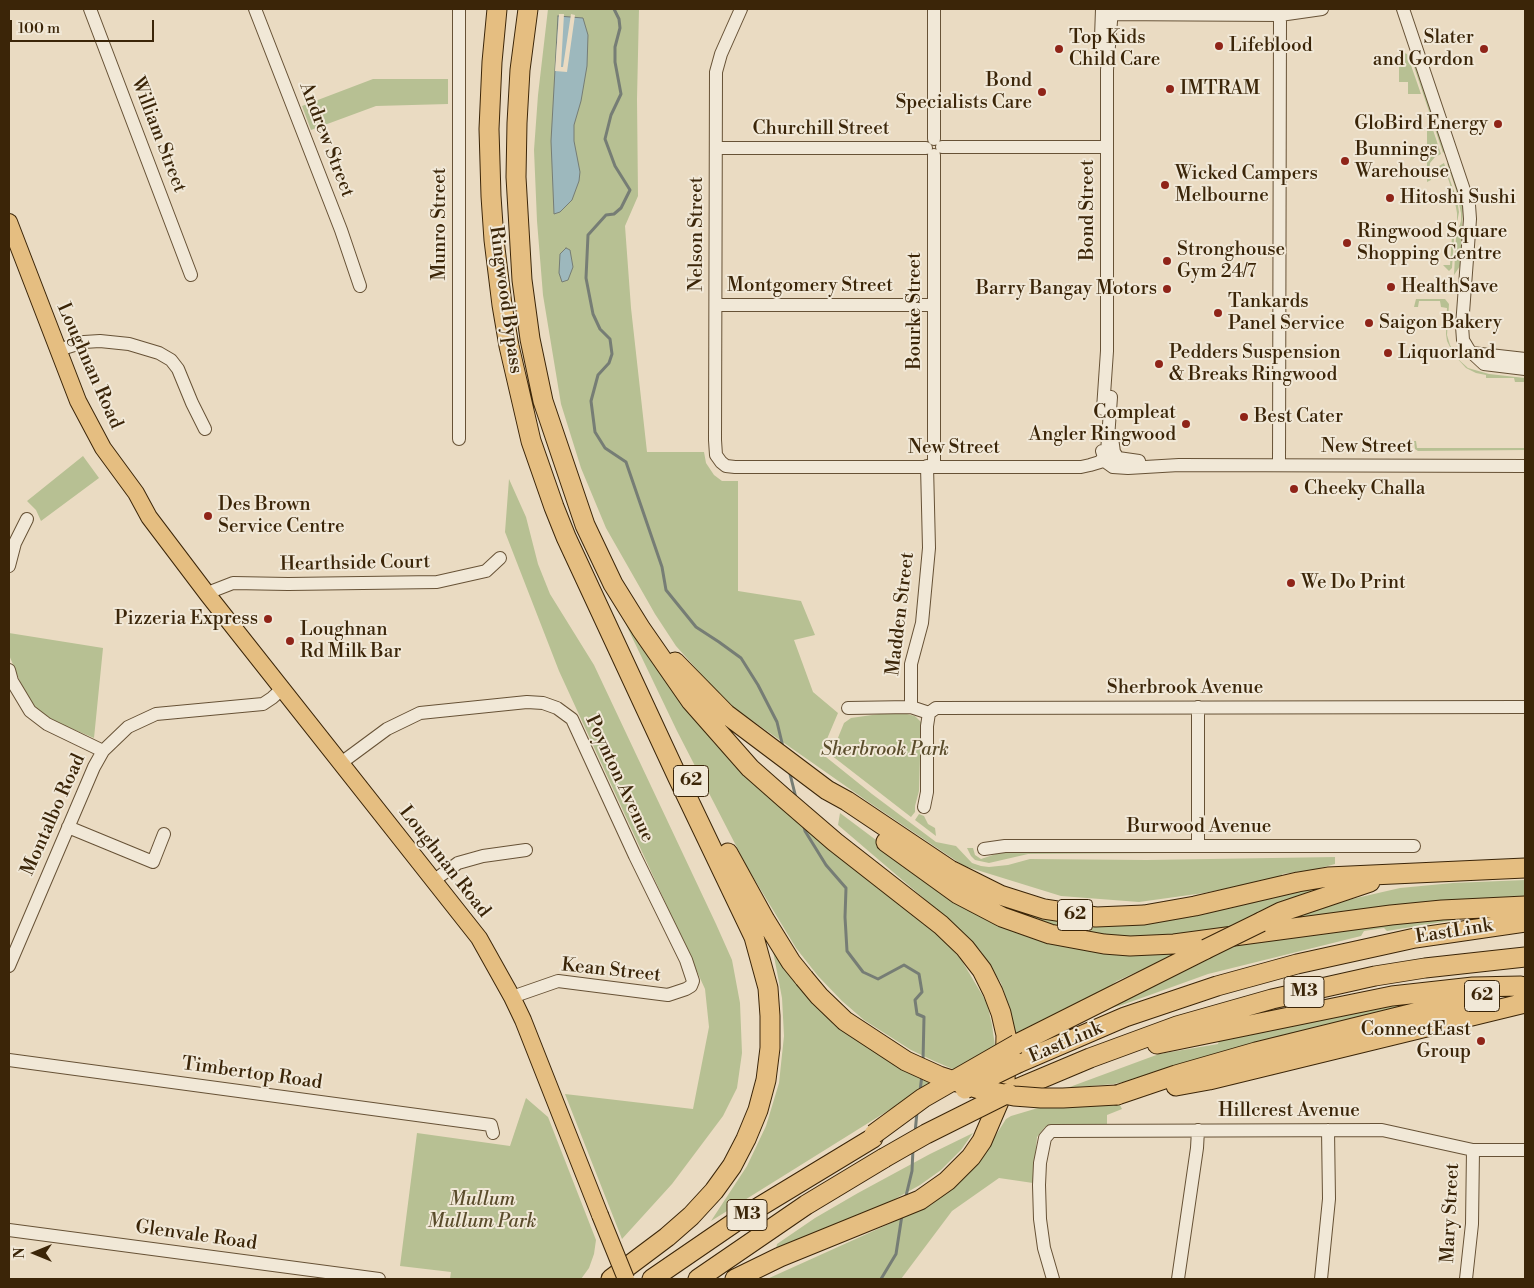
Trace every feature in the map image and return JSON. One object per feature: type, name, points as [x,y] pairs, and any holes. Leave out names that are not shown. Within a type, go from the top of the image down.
[{"type":"highway","name":"Ringwood Bypass","points":[[497,9],[490,96],[489,160],[494,240],[502,305],[509,346],[531,441],[554,507],[586,579]]},
{"type":"highway","name":"Ringwood Bypass","points":[[528,9],[520,70],[517,123],[516,178],[520,263],[525,311],[541,393],[567,475]]},
{"type":"highway","name":"62","points":[[567,475],[612,567],[648,626],[676,662],[708,696],[742,727],[827,790],[847,801],[924,854],[974,883],[1024,904],[1069,914],[1096,917],[1144,915],[1195,906],[1321,878],[1525,868]]},
{"type":"highway","points":[[567,475],[589,534],[614,584],[641,629],[691,701],[750,768],[835,842],[941,924],[965,948],[982,970],[993,992],[1001,1013],[1006,1035],[1005,1083],[982,1141],[971,1157],[939,1188],[920,1200],[780,1257],[734,1279]]},
{"type":"highway","name":"62","points":[[586,579],[744,884],[783,949],[819,996],[845,1020],[906,1061],[939,1076],[980,1089],[1023,1097],[1063,1098],[1117,1094],[1256,1052],[1524,992]]},
{"type":"highway","points":[[586,579],[754,937],[768,988],[770,1016],[770,1048],[766,1080],[758,1110],[732,1166],[691,1216],[611,1279]]},
{"type":"highway","points":[[827,790],[878,836],[958,894],[979,906],[1024,926],[1078,940],[1130,946],[1166,945],[1391,915],[1442,910],[1525,906]]},
{"type":"highway","points":[[873,1136],[924,1098],[1017,1044],[1281,912],[1389,876]]},
{"type":"highway","name":"EastLink","points":[[652,1279],[742,1218],[873,1136],[1018,1063],[1125,1018],[1217,986],[1298,964],[1415,938],[1525,922]]},
{"type":"highway","name":"EastLink","points":[[698,1279],[806,1205],[926,1134],[1014,1090],[1090,1058],[1177,1026],[1272,999],[1376,976],[1424,968],[1525,957]]},
{"type":"highway","points":[[1090,1058],[1392,996],[1473,987],[1524,992]]},
{"type":"main road","name":"Loughnan Road","points":[[9,222],[78,401],[93,430],[136,493],[149,517],[208,595],[479,938],[512,997],[522,1020],[626,1279]]},
{"type":"main road","name":"Loughnan Road","points":[[9,244],[65,388],[82,425],[114,479],[128,498],[149,517]]},
{"type":"street","name":"William Street","points":[[90,9],[191,275]]},
{"type":"street","name":"Andrew Street","points":[[255,9],[341,230],[360,286]]},
{"type":"street","name":"Munro Street","points":[[458,439],[459,9]]},
{"type":"street","name":"Nelson Street","points":[[721,462],[716,455],[715,449],[717,65],[741,9]]},
{"type":"street","name":"Bourke Street","points":[[931,466],[934,304],[934,9]]},
{"type":"street","points":[[1107,11],[1280,15],[1322,9]]},
{"type":"street","points":[[1403,9],[1469,205],[1470,219],[1462,333],[1466,346],[1480,361],[1489,366],[1525,369]]},
{"type":"street","name":"Bond Street","points":[[1107,11],[1107,351],[1102,418],[1112,456]]},
{"type":"street","points":[[1280,15],[1280,465]]},
{"type":"street","name":"Churchill Street","points":[[716,148],[1107,147]]},
{"type":"street","name":"Montgomery Street","points":[[716,305],[934,304]]},
{"type":"street","points":[[58,350],[84,342],[100,341],[129,344],[159,353],[171,360],[178,369],[205,429]]},
{"type":"street","name":"Bond Street","points":[[1107,351],[1111,397],[1108,445],[1112,456]]},
{"type":"street","points":[[1472,353],[1483,356],[1525,359]]},
{"type":"street","name":"New Street","points":[[1112,456],[1106,462],[1113,467],[1128,468],[1180,465],[1525,466]]},
{"type":"street","name":"New Street","points":[[721,462],[726,466],[735,467],[1081,467],[1100,462],[1112,456]]},
{"type":"street","name":"Madden Street","points":[[911,707],[911,664],[922,623],[929,548],[931,466]]},
{"type":"street","points":[[9,566],[15,542],[27,519]]},
{"type":"street","name":"Hearthside Court","points":[[208,595],[233,583],[437,582],[486,571],[500,558]]},
{"type":"street","points":[[9,670],[12,681],[30,711],[47,724],[103,751]]},
{"type":"street","name":"Montalbo Road","points":[[9,966],[94,767],[103,751],[128,727],[156,714],[263,704],[282,689]]},
{"type":"street","name":"Poynton Avenue","points":[[341,763],[387,729],[420,713],[527,702],[543,703],[557,708],[572,719],[691,971]]},
{"type":"street","points":[[848,708],[911,707],[929,713],[927,726],[927,792],[924,807]]},
{"type":"street","points":[[1198,707],[1198,846]]},
{"type":"street","name":"Sherbrook Avenue","points":[[929,713],[936,708],[1525,707]]},
{"type":"street","points":[[68,827],[153,862],[164,834]]},
{"type":"street","name":"Burwood Avenue","points":[[984,849],[1005,846],[1414,846]]},
{"type":"street","points":[[433,881],[458,863],[483,856],[526,850]]},
{"type":"street","name":"Kean Street","points":[[512,997],[558,981],[668,995],[677,994],[691,986],[693,981],[691,971]]},
{"type":"street","name":"Timbertop Road","points":[[9,1060],[493,1126]]},
{"type":"street","points":[[1178,1279],[1198,1130]]},
{"type":"street","points":[[1321,1279],[1329,1199],[1328,1130]]},
{"type":"street","name":"Hillcrest Avenue","points":[[1053,1279],[1040,1219],[1039,1185],[1040,1163],[1045,1138],[1052,1131],[1382,1130],[1473,1150],[1525,1150]]},
{"type":"street","name":"Mary Street","points":[[1466,1279],[1472,1224],[1473,1150]]},
{"type":"street","name":"Glenvale Road","points":[[9,1230],[379,1279]]},
{"type":"green space","points":[[548,9],[639,9],[637,99],[638,196],[625,226],[631,308],[647,452],[704,452],[706,463],[714,475],[722,481],[738,481],[738,591],[801,601],[815,635],[794,640],[813,692],[838,713],[821,753],[936,842],[956,846],[972,863],[981,866],[1008,865],[1030,859],[1147,860],[1335,857],[1335,864],[1313,870],[1282,874],[1282,877],[1204,893],[1139,902],[1061,896],[964,866],[727,703],[676,646],[655,614],[606,528],[581,468],[561,404],[543,295],[534,150]]},
{"type":"green space","points":[[1402,52],[1407,54],[1421,94],[1408,94],[1408,82],[1399,82],[1399,54]]},
{"type":"green space","points":[[1410,55],[1415,63],[1445,151],[1443,153]]},
{"type":"green space","points":[[373,79],[448,79],[448,104],[376,106],[311,130],[302,106]]},
{"type":"green space","points":[[1427,112],[1441,154],[1430,163],[1431,180],[1427,182]]},
{"type":"green space","points":[[1444,163],[1457,200],[1459,212],[1454,239],[1452,268],[1449,271],[1443,265],[1450,265],[1452,236],[1457,221],[1457,213],[1447,175],[1440,177],[1439,166]]},
{"type":"green space","points":[[1447,163],[1449,164],[1463,208],[1460,266],[1454,275],[1456,237],[1461,221],[1461,213]]},
{"type":"green space","points":[[1416,299],[1445,299],[1449,304],[1447,335],[1458,359],[1468,368],[1489,374],[1525,378],[1525,382],[1515,382],[1514,378],[1486,378],[1486,375],[1466,368],[1454,355],[1447,341],[1446,334],[1447,308],[1441,307],[1440,301],[1419,301],[1418,307],[1414,307]]},
{"type":"green space","points":[[1414,441],[1416,441],[1417,448],[1525,448],[1525,450],[1418,451],[1415,449]]},
{"type":"green space","points":[[83,456],[99,478],[41,521],[36,510],[27,501]]},
{"type":"green space","points":[[509,479],[526,517],[538,564],[550,594],[594,665],[732,960],[740,1003],[742,1053],[737,1088],[723,1116],[672,1184],[622,1239],[565,1094],[693,1109],[709,1027],[705,989],[559,671],[505,532]]},
{"type":"green space","points":[[619,610],[671,687],[714,743],[767,795],[922,920],[948,944],[962,961],[987,1003],[995,1046],[955,1070],[911,1050],[864,1020],[818,976],[796,948],[747,867],[677,731]]},
{"type":"green space","points":[[9,633],[103,648],[94,738],[44,716],[35,708],[22,686],[9,655]]},
{"type":"green space","name":"Sherbrook Park","points":[[879,714],[907,714],[915,716],[921,722],[919,791],[915,812],[911,817],[831,755],[844,723],[851,718]]},
{"type":"green space","points":[[840,813],[940,888],[1120,951],[1179,953],[1117,981],[1099,994],[1016,1037],[1001,983],[980,950],[955,925],[838,825]]},
{"type":"green space","points":[[919,814],[924,816],[928,824],[935,828],[936,836],[915,820]]},
{"type":"green space","points":[[967,848],[973,848],[975,855],[981,859],[1008,850],[1308,852],[1028,854],[989,863],[975,860]]},
{"type":"green space","points":[[1345,879],[1225,931],[1125,940],[1062,929],[1015,914],[962,885],[1081,920]]},
{"type":"green space","points":[[1525,880],[1525,898],[1279,922],[1339,902],[1400,888],[1453,883]]},
{"type":"green space","points":[[1503,912],[1387,931],[1384,928],[1364,931],[1361,936],[1208,974],[1122,1005],[1093,1013],[1245,938]]},
{"type":"green space","points":[[773,951],[824,1011],[861,1043],[902,1067],[934,1082],[711,1221],[747,1166],[766,1126],[779,1083],[784,1036],[782,998]]},
{"type":"green space","points":[[1434,999],[1149,1077],[1114,1084],[1067,1088],[1159,1054],[1218,1044],[1220,1037],[1372,1008]]},
{"type":"green space","name":"Mullum Mullum Park","points":[[526,1098],[548,1117],[596,1240],[589,1268],[581,1279],[450,1279],[451,1272],[400,1266],[417,1133],[510,1146]]},
{"type":"green space","points":[[1119,1103],[1122,1109],[1107,1115],[1107,1124],[1057,1124],[1045,1127],[1037,1137],[1033,1183],[999,1178],[952,1211],[901,1279],[767,1279],[931,1205],[968,1173],[984,1154],[1006,1119],[1011,1116],[1048,1105]]},
{"type":"green space","points":[[973,1133],[961,1150],[941,1170],[920,1185],[868,1214],[778,1253],[776,1249],[777,1244],[815,1218],[930,1154]]},
{"type":"water","points":[[558,16],[583,18],[588,35],[587,66],[581,101],[574,125],[574,141],[580,172],[579,181],[572,200],[560,212],[554,214],[551,141]]},
{"type":"water","points":[[566,248],[570,250],[573,267],[568,280],[562,282],[559,273],[560,254]]},
{"type":"pier","points":[[559,14],[564,14],[561,67],[563,67],[571,14],[575,15],[567,72],[555,71]]},
{"type":"waterway","points":[[614,9],[619,19],[620,28],[615,47],[615,62],[621,94],[611,115],[605,139],[615,166],[630,190],[621,208],[614,214],[606,215],[588,235],[586,278],[593,314],[600,329],[610,339],[612,354],[609,363],[598,375],[591,401],[595,432],[605,448],[626,462],[662,567],[666,590],[696,627],[741,658],[758,685],[777,722],[783,747]]},
{"type":"waterway","points":[[789,770],[796,798]]},
{"type":"waterway","points":[[803,823],[805,831],[826,865],[846,888],[847,951],[863,972],[878,979],[904,965],[919,974],[922,992],[915,1000],[917,1014],[924,1017],[923,1061]]},
{"type":"waterway","points":[[920,1091],[922,1075]]},
{"type":"waterway","points":[[915,1133],[917,1112]]},
{"type":"waterway","points":[[905,1200],[912,1171],[913,1149]]},
{"type":"waterway","points":[[881,1279],[896,1254],[902,1215]]},
{"type":"place","name":"Lifeblood","points":[[1219,46]]},
{"type":"place","name":"Top Kids Child Care","points":[[1059,49]]},
{"type":"place","name":"Slater and Gordon","points":[[1484,49]]},
{"type":"place","name":"IMTRAM","points":[[1170,89]]},
{"type":"place","name":"Bond Specialists Care","points":[[1042,92]]},
{"type":"place","name":"GloBird Energy","points":[[1498,124]]},
{"type":"place","name":"Bunnings Warehouse","points":[[1345,161]]},
{"type":"place","name":"Wicked Campers Melbourne","points":[[1165,185]]},
{"type":"place","name":"Hitoshi Sushi","points":[[1390,198]]},
{"type":"place","name":"Ringwood Square Shopping Centre","points":[[1347,243]]},
{"type":"place","name":"Stronghouse Gym 24/7","points":[[1167,261]]},
{"type":"place","name":"HealthSave","points":[[1391,287]]},
{"type":"place","name":"Barry Bangay Motors","points":[[1167,289]]},
{"type":"place","name":"Tankards Panel Service","points":[[1218,313]]},
{"type":"place","name":"Saigon Bakery","points":[[1369,323]]},
{"type":"place","name":"Liquorland","points":[[1388,353]]},
{"type":"place","name":"Pedders Suspension & Breaks Ringwood","points":[[1159,364]]},
{"type":"place","name":"Best Cater","points":[[1244,417]]},
{"type":"place","name":"Compleat Angler Ringwood","points":[[1186,424]]},
{"type":"place","name":"Cheeky Challa","points":[[1294,489]]},
{"type":"place","name":"Des Brown Service Centre","points":[[208,516]]},
{"type":"place","name":"We Do Print","points":[[1291,583]]},
{"type":"place","name":"Pizzeria Express","points":[[268,619]]},
{"type":"place","name":"Loughnan Rd Milk Bar","points":[[290,641]]},
{"type":"place","name":"ConnectEast Group","points":[[1481,1041]]}]
